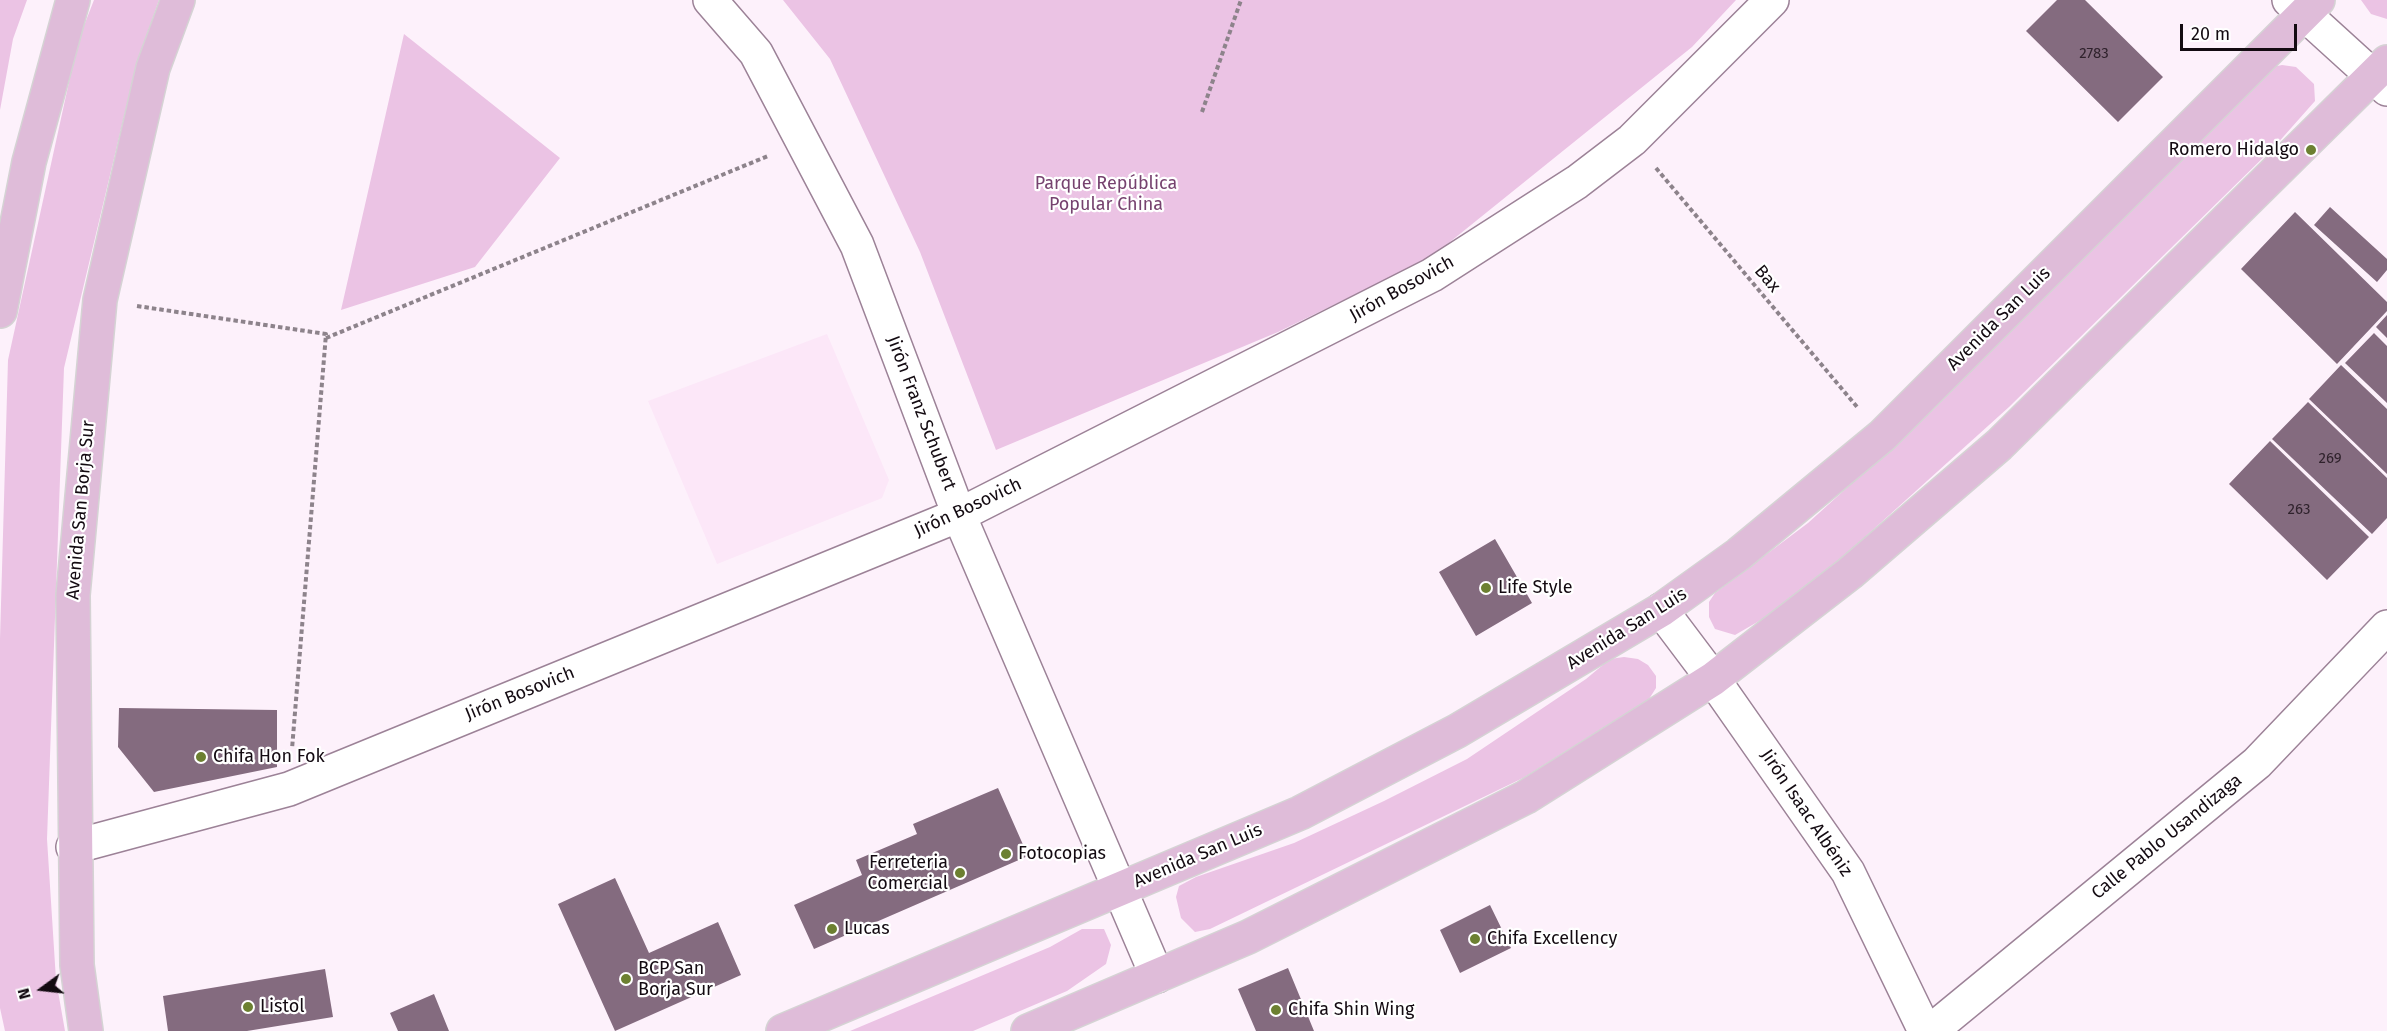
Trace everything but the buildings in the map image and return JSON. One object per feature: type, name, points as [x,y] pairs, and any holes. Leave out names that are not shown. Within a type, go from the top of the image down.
[{"type":"main road","points":[[0,310],[29,162],[73,0]]},
{"type":"main road","name":"Avenida San Borja Sur","points":[[86,1031],[77,965],[73,596],[100,300],[153,68],[178,0]]},
{"type":"main road","name":"Avenida San Luis","points":[[783,1031],[1300,813],[1456,731],[1661,610],[1739,554],[1882,436],[2303,5]]},
{"type":"main road","points":[[1028,1031],[1248,937],[1526,797],[1713,679],[1850,573],[1999,445],[2382,76]]},
{"type":"street","name":"Jirón Franz Schubert","points":[[710,0],[756,53],[857,245],[959,515],[1157,976]]},
{"type":"street","name":"Jirón Bosovich","points":[[74,847],[289,789],[959,515],[1432,275],[1578,183],[1632,140],[1772,0]]},
{"type":"street","points":[[2303,5],[2382,76]]},
{"type":"street","name":"Jirón Isaac Albéniz","points":[[1661,610],[1713,679],[1848,872],[1925,1031]]},
{"type":"street","name":"Calle Pablo Usandizaga","points":[[1931,1031],[2257,763],[2387,627]]},
{"type":"path","points":[[1202,112],[1240,0]]},
{"type":"path","name":"Bax","points":[[1632,140],[1882,436]]},
{"type":"path","points":[[325,339],[802,142]]},
{"type":"path","points":[[100,300],[326,334],[289,789]]},
{"type":"shaded area","points":[[827,334],[889,480],[882,498],[717,564],[648,401]]},
{"type":"green space","points":[[0,0],[27,0],[13,39],[0,110]]},
{"type":"green space","points":[[94,0],[159,0],[137,62],[64,368],[47,839],[56,980],[65,1031],[5,1031],[0,1008],[0,639],[8,360],[78,41]]},
{"type":"green space","name":"Parque República Popular China","points":[[783,0],[1736,0],[1692,47],[1430,258],[1278,332],[996,450],[920,252],[830,59]]},
{"type":"green space","points":[[2361,0],[2387,0],[2387,19],[2371,14]]},
{"type":"green space","points":[[404,34],[560,158],[475,267],[341,310]]},
{"type":"green space","points":[[2282,65],[2296,67],[2314,84],[2315,101],[2276,145],[2009,407],[1835,564],[1766,617],[1735,635],[1715,629],[1709,617],[1709,602],[1715,593],[1808,523],[1934,409],[2268,68]]},
{"type":"green space","points":[[1624,657],[1638,659],[1648,665],[1656,676],[1656,688],[1649,699],[1523,778],[1210,929],[1195,932],[1181,918],[1176,897],[1179,886],[1196,877],[1294,843],[1467,759],[1586,679],[1610,659]]},
{"type":"green space","points":[[1082,929],[1104,929],[1111,945],[1106,964],[1067,991],[973,1031],[850,1031],[1050,947]]},
{"type":"place","name":"Romero Hidalgo","points":[[2311,150]]},
{"type":"place","name":"Life Style","points":[[1486,588]]},
{"type":"place","name":"Chifa Hon Fok","points":[[201,757]]},
{"type":"place","name":"Fotocopias","points":[[1006,854]]},
{"type":"place","name":"Ferreteria Comercial","points":[[960,873]]},
{"type":"place","name":"Lucas","points":[[832,929]]},
{"type":"place","name":"Chifa Excellency","points":[[1475,939]]},
{"type":"place","name":"BCP San Borja Sur","points":[[626,979]]},
{"type":"place","name":"Listol","points":[[248,1007]]},
{"type":"place","name":"Chifa Shin Wing","points":[[1276,1010]]}]
